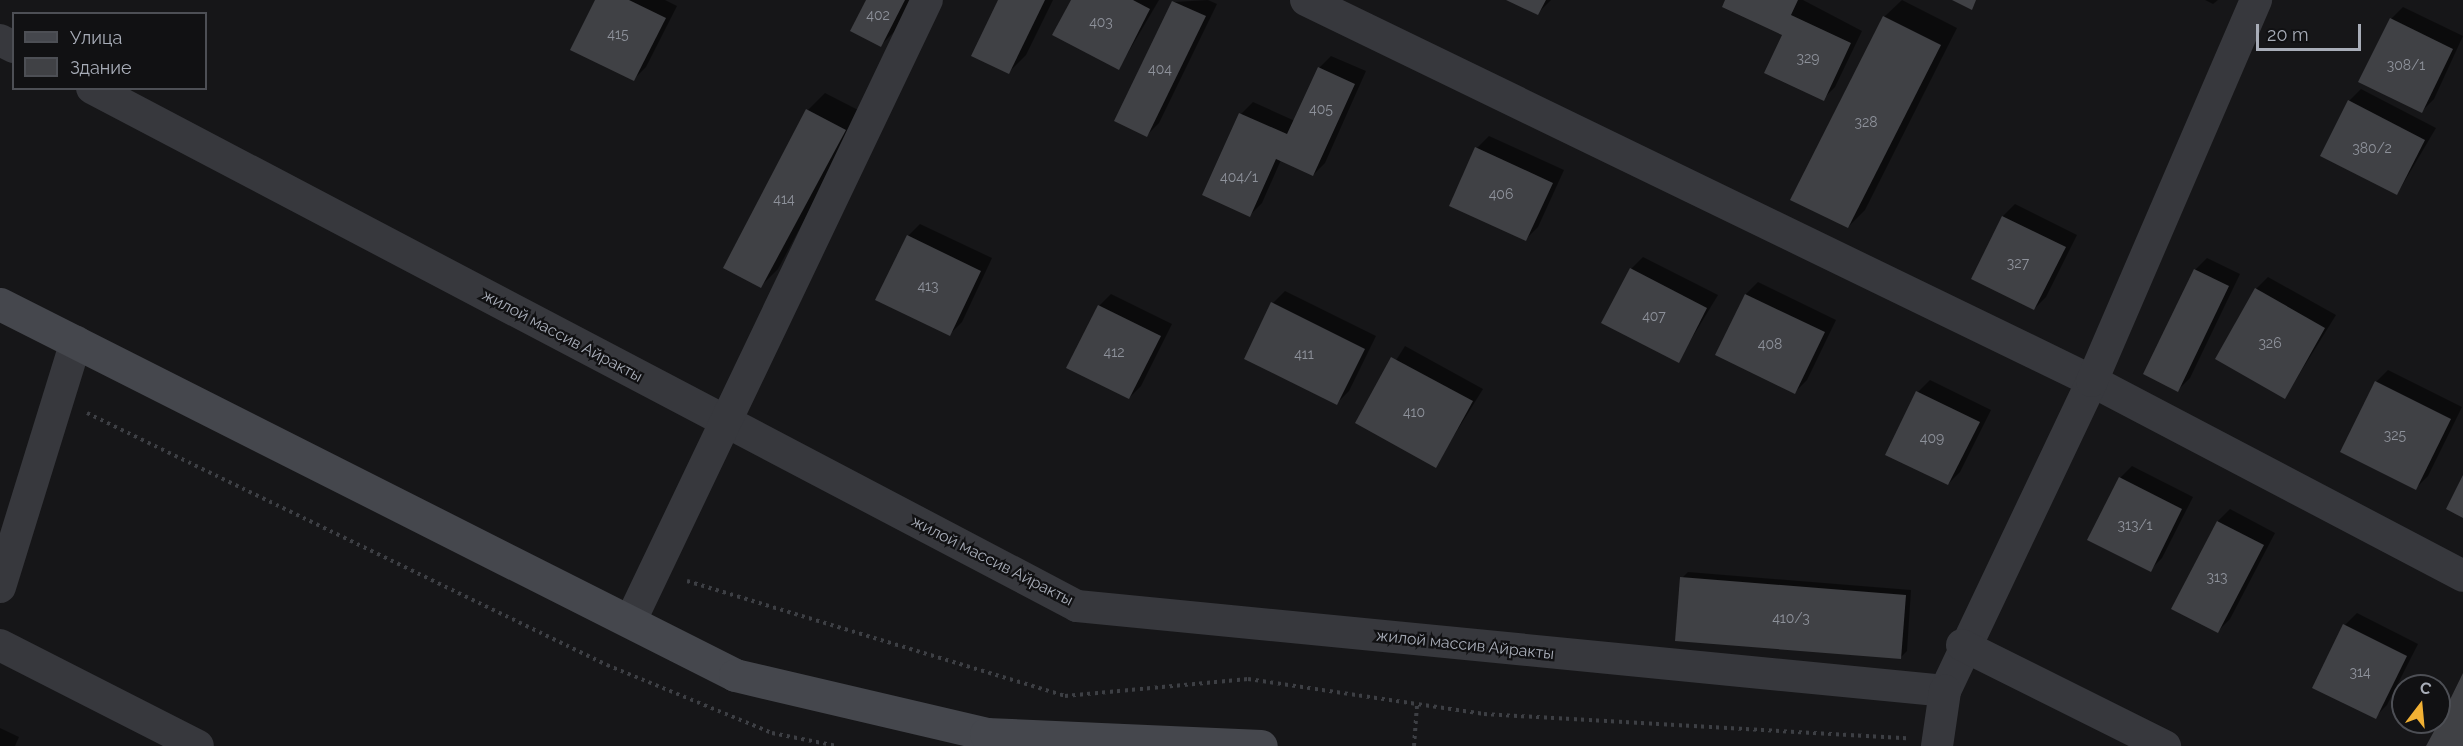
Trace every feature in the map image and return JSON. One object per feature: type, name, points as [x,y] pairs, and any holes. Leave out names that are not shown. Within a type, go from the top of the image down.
[{"type":"main road","points":[[0,304],[735,675],[986,734],[1261,746]]},
{"type":"street","points":[[630,621],[927,0]]},
{"type":"street","points":[[1306,0],[2092,381],[2463,576]]},
{"type":"street","points":[[1937,743],[1945,691],[1962,645],[2092,381],[2256,0]]},
{"type":"street","name":"жилой массив Айракты","points":[[96,90],[1077,606],[1945,691]]},
{"type":"street","points":[[0,587],[60,400],[76,342]]},
{"type":"street","points":[[2,640],[198,746]]},
{"type":"street","points":[[1962,645],[2165,746]]},
{"type":"path","points":[[60,400],[608,665],[772,733],[837,746]]},
{"type":"path","points":[[654,571],[1065,696],[1248,679],[1484,714],[1937,743]]},
{"type":"path","points":[[1414,746],[1417,705]]},
{"type":"building","points":[[595,0],[629,0],[666,18],[634,81],[570,50]]},
{"type":"building","points":[[866,0],[905,0],[881,47],[850,31]]},
{"type":"building","points":[[998,0],[1045,0],[1009,74],[971,56]]},
{"type":"building","points":[[1071,0],[1133,0],[1150,9],[1119,70],[1052,35]]},
{"type":"building","points":[[1506,0],[1546,0],[1538,15]]},
{"type":"building","points":[[1725,0],[1798,0],[1791,15],[1851,43],[1824,101],[1764,73],[1782,35],[1722,7]]},
{"type":"building","points":[[1952,0],[1976,0],[1972,10]]},
{"type":"building","points":[[1172,1],[1206,16],[1147,137],[1114,121]]},
{"type":"building","points":[[1883,16],[1941,45],[1848,228],[1790,200]]},
{"type":"building","points":[[2390,18],[2453,49],[2422,113],[2358,82]]},
{"type":"building","points":[[1318,67],[1355,84],[1313,176],[1276,159],[1250,217],[1202,195],[1239,113],[1287,134]]},
{"type":"building","points":[[2348,100],[2425,140],[2397,195],[2320,156]]},
{"type":"building","points":[[806,109],[846,130],[761,288],[723,268]]},
{"type":"building","points":[[1475,147],[1553,183],[1526,241],[1449,206]]},
{"type":"building","points":[[2002,216],[2066,247],[2034,310],[1971,279]]},
{"type":"building","points":[[907,235],[981,271],[950,336],[875,300]]},
{"type":"building","points":[[1630,268],[1707,308],[1679,363],[1601,323]]},
{"type":"building","points":[[2194,269],[2229,286],[2178,392],[2143,374]]},
{"type":"building","points":[[2255,288],[2325,328],[2285,399],[2215,359]]},
{"type":"building","points":[[1745,294],[1825,332],[1795,394],[1715,355]]},
{"type":"building","points":[[1271,302],[1365,349],[1337,405],[1244,359]]},
{"type":"building","points":[[1098,305],[1161,336],[1129,399],[1066,368]]},
{"type":"building","points":[[1391,357],[1473,401],[1436,468],[1355,423]]},
{"type":"building","points":[[2375,381],[2451,419],[2416,490],[2340,452]]},
{"type":"building","points":[[1916,391],[1980,422],[1948,485],[1885,455]]},
{"type":"building","points":[[2463,475],[2463,518],[2446,509]]},
{"type":"building","points":[[2119,477],[2182,509],[2151,572],[2087,540]]},
{"type":"building","points":[[2217,521],[2264,545],[2218,633],[2171,609]]},
{"type":"building","points":[[1680,577],[1906,595],[1901,659],[1675,641]]},
{"type":"building","points":[[2343,624],[2407,656],[2398,674],[2391,674],[2391,689],[2376,719],[2312,688]]},
{"type":"building","points":[[2463,673],[2463,746],[2426,746],[2432,734],[2451,734],[2451,698]]}]
